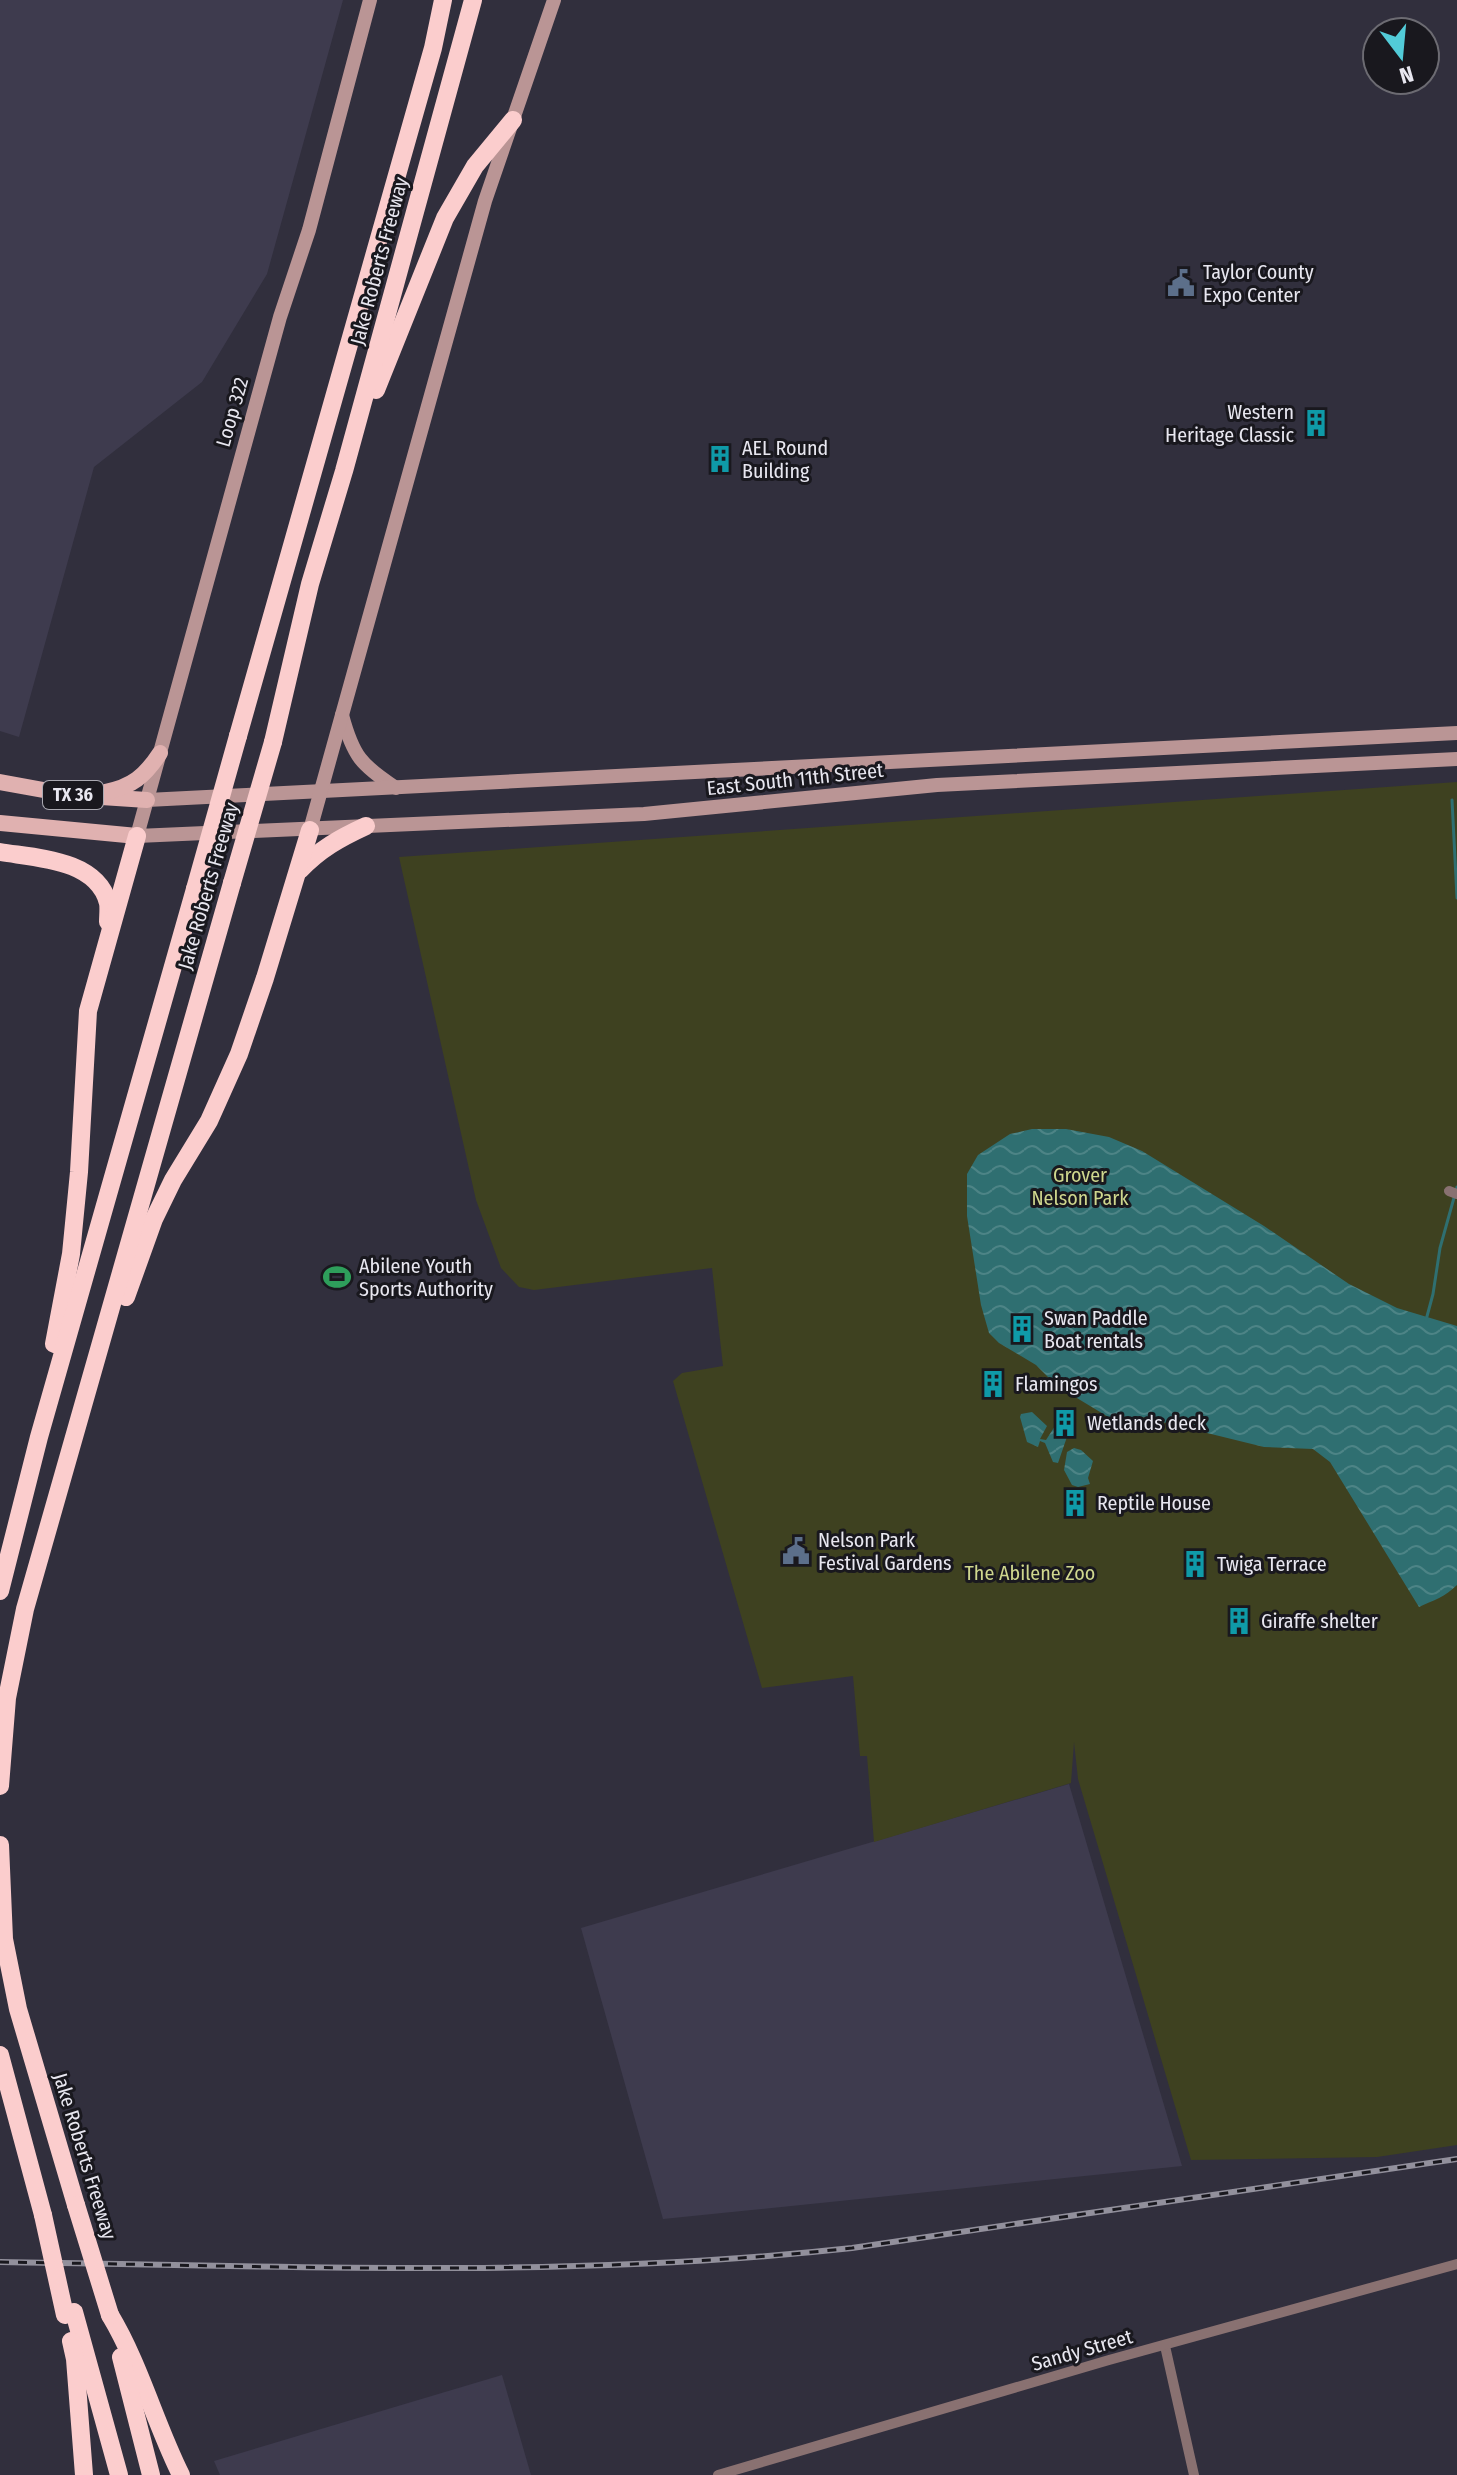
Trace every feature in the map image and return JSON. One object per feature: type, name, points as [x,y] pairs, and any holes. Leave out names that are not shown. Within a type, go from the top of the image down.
[{"type":"highway","name":"Jake Roberts Freeway","points":[[0,1591],[35,1451],[433,48],[443,0]]},
{"type":"highway","name":"Jake Roberts Freeway","points":[[0,1786],[7,1698],[25,1609],[273,742],[310,584],[473,0]]},
{"type":"highway","points":[[344,471],[445,218],[475,166],[513,120]]},
{"type":"highway","points":[[298,872],[316,853],[366,826]]},
{"type":"highway","points":[[76,1435],[154,1219],[173,1180],[209,1121],[239,1054],[310,830]]},
{"type":"highway","points":[[35,1451],[71,1254],[88,1011],[137,836]]},
{"type":"highway","points":[[0,852],[63,864],[84,872],[99,886],[108,903],[108,933]]},
{"type":"highway","name":"Jake Roberts Freeway","points":[[0,1845],[4,1939],[18,2009],[110,2315],[151,2475]]},
{"type":"highway","points":[[0,2055],[70,2314],[119,2475]]},
{"type":"highway","points":[[70,2314],[84,2475]]},
{"type":"highway","points":[[110,2315],[126,2341],[162,2437],[181,2475]]},
{"type":"main road","name":"Loop 322","points":[[137,836],[280,317],[311,224],[370,0]]},
{"type":"main road","points":[[310,830],[485,201],[554,0]]},
{"type":"main road","points":[[341,712],[354,752],[364,765],[397,789]]},
{"type":"main road","name":"East South 11th Street","points":[[147,800],[1457,733]]},
{"type":"main road","points":[[85,796],[119,789],[135,782],[148,772],[160,753]]},
{"type":"main road","name":"East South 11th Street","points":[[137,836],[644,814],[937,785],[1457,759]]},
{"type":"main road","name":"TX 36","points":[[0,782],[85,796],[147,800]]},
{"type":"main road","name":"TX 36","points":[[0,823],[137,836]]},
{"type":"street","name":"Sandy Street","points":[[718,2475],[1109,2360],[1457,2264]]},
{"type":"street","points":[[1165,2346],[1194,2475]]},
{"type":"shaded area","points":[[0,0],[343,0],[267,274],[202,382],[94,467],[19,737],[0,731]]},
{"type":"shaded area","points":[[1069,1784],[1182,2166],[663,2219],[581,1928]]},
{"type":"shaded area","points":[[502,2375],[531,2475],[220,2475],[214,2461]]},
{"type":"green space","name":"Grover Nelson Park","points":[[1457,782],[1457,2145],[1377,2157],[1191,2160],[1078,1779],[1074,1742],[1071,1783],[874,1842],[867,1756],[860,1756],[853,1676],[762,1688],[673,1381],[682,1373],[723,1366],[712,1268],[534,1290],[519,1287],[501,1268],[476,1200],[399,857]]},
{"type":"water","points":[[1032,1129],[1066,1129],[1109,1137],[1142,1151],[1264,1226],[1349,1284],[1397,1308],[1457,1326],[1457,1585],[1419,1607],[1330,1462],[1313,1449],[1264,1447],[1142,1417],[1110,1418],[1057,1386],[1036,1365],[999,1343],[989,1333],[981,1305],[967,1216],[967,1174],[978,1155],[1010,1134]]},
{"type":"water","points":[[1032,1412],[1047,1426],[1040,1439],[1046,1440],[1055,1426],[1068,1434],[1058,1463],[1053,1462],[1045,1443],[1040,1441],[1038,1447],[1027,1442],[1020,1417]]},
{"type":"water","points":[[1074,1448],[1093,1461],[1088,1478],[1090,1484],[1072,1485],[1064,1470],[1067,1452]]},
{"type":"waterway","points":[[1452,800],[1457,898]]},
{"type":"waterway","points":[[1426,1320],[1440,1248],[1457,1187]]},
{"type":"railway","points":[[0,2262],[426,2268],[639,2264],[746,2258],[852,2248],[1457,2159]]},
{"type":"place","name":"Taylor County Expo Center","points":[[1181,283]]},
{"type":"place","name":"Western Heritage Classic","points":[[1316,423]]},
{"type":"place","name":"AEL Round Building","points":[[720,459]]},
{"type":"place","name":"Abilene Youth Sports Authority","points":[[337,1277]]},
{"type":"place","name":"Swan Paddle Boat rentals","points":[[1022,1329]]},
{"type":"place","name":"Flamingos","points":[[993,1384]]},
{"type":"place","name":"Wetlands deck","points":[[1065,1423]]},
{"type":"place","name":"Reptile House","points":[[1075,1503]]},
{"type":"place","name":"Nelson Park Festival Gardens","points":[[796,1551]]},
{"type":"place","name":"Twiga Terrace","points":[[1195,1564]]},
{"type":"place","name":"Giraffe shelter","points":[[1239,1621]]},
{"type":"park label","name":"The Abilene Zoo","points":[[1030,1573]]}]
